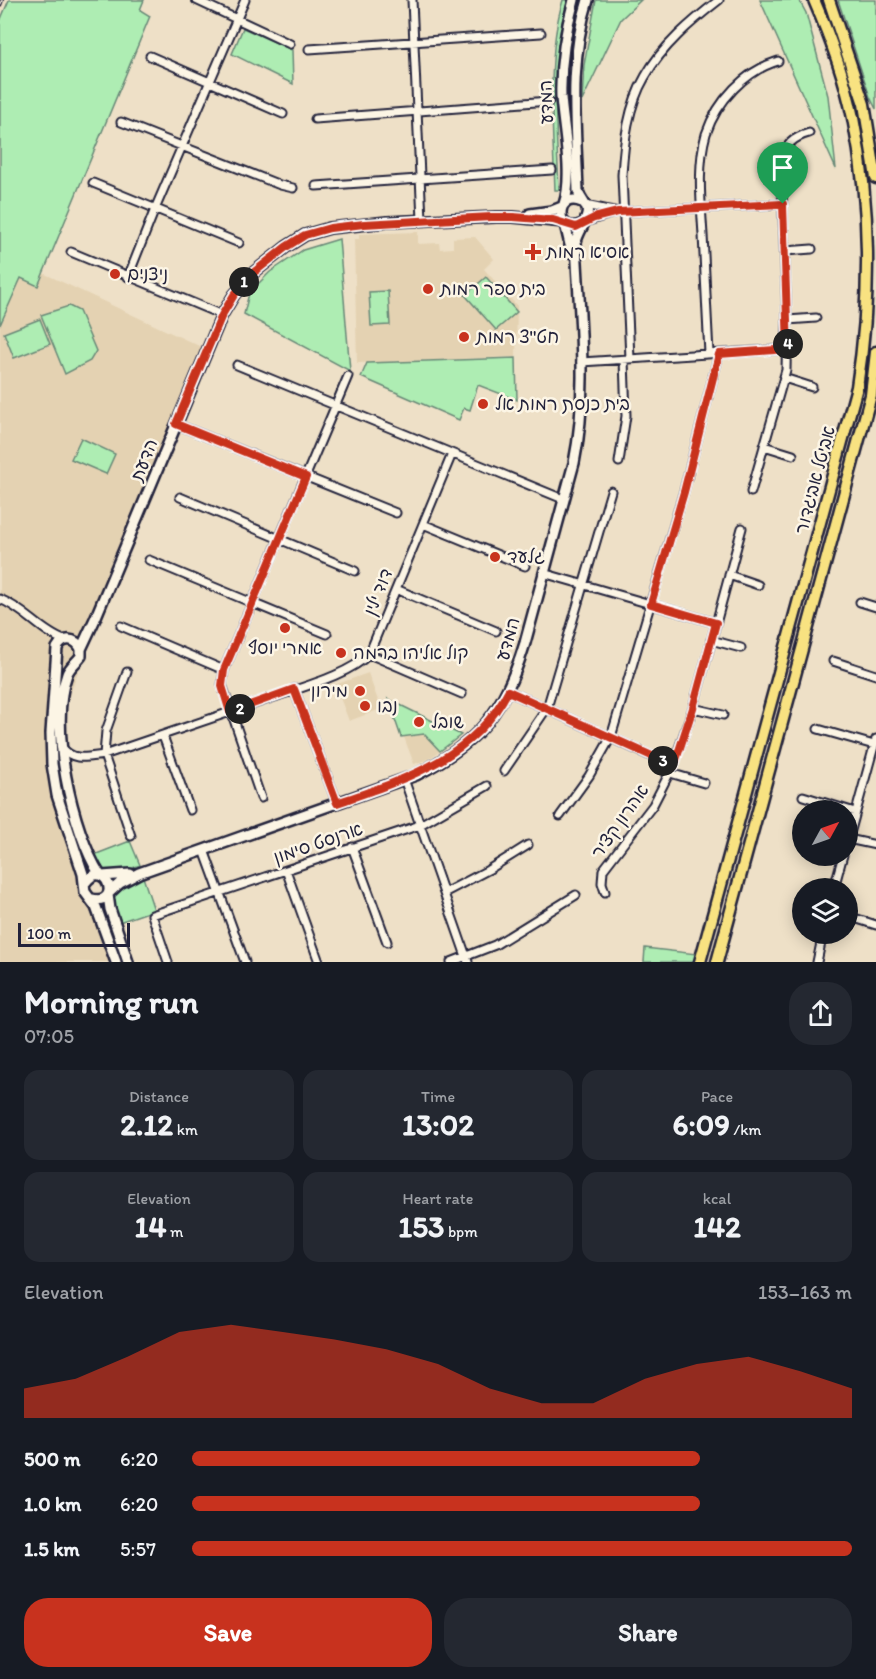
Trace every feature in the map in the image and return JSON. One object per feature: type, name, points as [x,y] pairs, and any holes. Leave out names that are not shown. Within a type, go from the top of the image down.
[{"type":"main road","name":"אביטל אביגדור","points":[[700,962],[857,387],[862,356],[867,270],[862,170],[853,116],[844,83],[814,0]]},
{"type":"main road","points":[[829,0],[864,104],[876,178]]},
{"type":"main road","name":"אביטל אביגדור","points":[[717,962],[871,395],[876,352]]},
{"type":"main road","points":[[693,962],[709,930]]},
{"type":"main road","points":[[724,937],[724,962]]},
{"type":"street","points":[[196,0],[290,44]]},
{"type":"street","points":[[128,277],[155,208],[245,0]]},
{"type":"street","points":[[412,0],[422,220]]},
{"type":"street","name":"המדע","points":[[563,205],[568,184],[561,95],[562,58],[574,0]]},
{"type":"street","name":"המדע","points":[[584,204],[578,191],[575,81],[580,28],[588,0]]},
{"type":"street","points":[[619,462],[626,416],[627,359],[621,211],[624,145],[629,121],[645,77],[681,33],[719,0]]},
{"type":"street","points":[[309,49],[541,33]]},
{"type":"street","points":[[150,56],[283,114]]},
{"type":"street","points":[[709,354],[701,209],[701,170],[705,144],[716,111],[731,93],[753,72],[778,61]]},
{"type":"street","points":[[315,119],[549,101]]},
{"type":"street","points":[[121,122],[292,188]]},
{"type":"street","points":[[751,492],[784,378],[788,349],[781,162],[789,142],[809,133]]},
{"type":"street","points":[[316,186],[552,170]]},
{"type":"street","points":[[93,183],[239,243]]},
{"type":"street","points":[[621,211],[576,227],[565,223],[560,215],[563,205],[574,199],[584,204],[621,211],[783,204]]},
{"type":"street","points":[[584,204],[588,215],[584,223]]},
{"type":"street","name":"הדעת","points":[[81,649],[222,315],[234,295],[253,273],[305,235],[330,228],[422,220],[513,217],[552,211],[563,205]]},
{"type":"street","name":"הדעת","points":[[513,217],[565,223]]},
{"type":"street","name":"המדע","points":[[565,223],[578,288]]},
{"type":"street","name":"המדע","points":[[108,894],[120,883],[139,873],[404,779],[435,764],[470,740],[490,720],[508,691],[525,643],[579,436],[583,396],[576,242],[584,223]]},
{"type":"street","points":[[785,250],[812,249]]},
{"type":"street","points":[[71,252],[222,315]]},
{"type":"street","points":[[787,320],[816,318]]},
{"type":"street","points":[[582,362],[788,349]]},
{"type":"street","points":[[560,816],[589,776],[611,738],[684,492],[719,354]]},
{"type":"street","points":[[237,365],[563,499]]},
{"type":"street","points":[[261,798],[222,686],[224,670],[348,376]]},
{"type":"street","points":[[784,378],[812,387]]},
{"type":"street","points":[[176,424],[396,513]]},
{"type":"street","points":[[764,446],[793,455]]},
{"type":"street","name":"דוד ילין","points":[[369,654],[452,454]]},
{"type":"street","points":[[504,771],[547,708],[611,491]]},
{"type":"street","points":[[180,497],[355,571]]},
{"type":"street","points":[[423,524],[525,566]]},
{"type":"street","name":"אהרון קציר","points":[[605,892],[602,883],[603,870],[652,805],[672,769],[693,708],[742,528]]},
{"type":"street","points":[[149,560],[327,634]]},
{"type":"street","points":[[543,573],[716,623]]},
{"type":"street","points":[[729,575],[758,585]]},
{"type":"street","points":[[396,589],[496,631]]},
{"type":"street","points":[[0,599],[16,606],[44,628],[67,640],[77,642],[81,649],[79,659],[67,675],[63,692],[64,773],[79,826],[101,876],[108,881],[110,909],[128,962]]},
{"type":"street","points":[[860,602],[876,607]]},
{"type":"street","name":"הדעת","points":[[67,640],[84,631],[95,619]]},
{"type":"street","points":[[122,626],[224,670]]},
{"type":"street","points":[[44,628],[62,662],[73,664]]},
{"type":"street","points":[[67,640],[57,652],[51,718],[54,776],[57,795],[86,882],[85,892],[92,899],[116,962]]},
{"type":"street","points":[[711,640],[741,648]]},
{"type":"street","points":[[62,747],[69,755],[79,758],[104,755],[353,668],[369,654],[462,694]]},
{"type":"street","points":[[834,661],[876,675]]},
{"type":"street","points":[[127,672],[106,731],[104,755],[131,836]]},
{"type":"street","points":[[294,689],[337,803]]},
{"type":"street","points":[[508,691],[704,783]]},
{"type":"street","points":[[693,708],[723,716]]},
{"type":"street","points":[[818,729],[875,745],[858,802]]},
{"type":"street","points":[[163,736],[190,810]]},
{"type":"street","points":[[64,773],[79,758]]},
{"type":"street","points":[[404,779],[467,959]]},
{"type":"street","name":"ארנסט סימון","points":[[168,962],[152,915],[420,825],[487,786]]},
{"type":"street","points":[[803,796],[816,800]]},
{"type":"street","points":[[858,842],[876,845]]},
{"type":"street","points":[[444,893],[488,870],[528,845]]},
{"type":"street","points":[[352,847],[387,942]]},
{"type":"street","points":[[204,850],[245,962]]},
{"type":"street","points":[[286,870],[319,962]]},
{"type":"street","name":"המדע","points":[[101,876],[139,873]]},
{"type":"street","points":[[86,882],[90,877],[101,876]]},
{"type":"street","points":[[92,899],[102,899],[108,894]]},
{"type":"street","points":[[451,962],[467,959],[495,945],[576,895]]},
{"type":"street","points":[[858,919],[876,925]]},
{"type":"street","points":[[819,962],[821,944]]},
{"type":"shaded area","name":"בית ספר רמות","points":[[418,232],[418,244],[439,243],[440,249],[453,248],[453,238],[475,237],[494,259],[484,269],[517,306],[516,357],[357,363],[354,239],[359,239],[359,234]]},
{"type":"shaded area","points":[[0,253],[212,352],[87,647],[63,714],[60,762],[64,791],[88,881],[116,962],[0,962]]},
{"type":"shaded area","points":[[368,673],[381,709],[349,721],[335,685]]},
{"type":"shaded area","points":[[424,734],[440,751],[429,759],[414,764],[404,737]]},
{"type":"green space","points":[[9,0],[144,0],[140,10],[150,16],[38,286],[21,278],[0,325],[0,21]]},
{"type":"green space","points":[[563,0],[568,0],[562,23],[556,70],[559,190],[555,190],[552,69],[554,45]]},
{"type":"green space","points":[[596,0],[641,0],[621,19],[582,101],[584,65]]},
{"type":"green space","points":[[760,0],[799,0],[806,13],[828,96],[836,169]]},
{"type":"green space","points":[[838,0],[876,0],[876,109],[870,97]]},
{"type":"green space","points":[[243,28],[292,50],[293,84],[232,54]]},
{"type":"green space","points":[[339,239],[350,371],[244,314],[249,293],[270,272],[303,250]]},
{"type":"green space","points":[[486,277],[517,312],[496,330],[465,295]]},
{"type":"green space","points":[[388,291],[390,325],[371,326],[369,292]]},
{"type":"green space","points":[[69,306],[79,311],[96,351],[90,361],[65,374],[41,315]]},
{"type":"green space","points":[[40,319],[50,344],[14,358],[4,333]]},
{"type":"green space","points":[[516,358],[517,400],[478,385],[470,410],[464,408],[459,420],[361,377],[367,363]]},
{"type":"green space","points":[[81,438],[115,454],[106,474],[71,459]]},
{"type":"green space","points":[[388,699],[461,735],[440,751],[424,734],[401,737]]},
{"type":"green space","points":[[130,841],[140,865],[112,873],[107,872],[98,864],[94,855]]},
{"type":"green space","points":[[143,877],[154,910],[119,922],[114,903],[115,892],[125,884]]},
{"type":"green space","points":[[645,948],[697,954],[693,962],[644,962]]},
{"type":"railway","points":[[0,5],[2,0]]},
{"type":"place","name":"אסיא רמות","points":[[533,252]]},
{"type":"place","name":"ניצנים","points":[[115,274]]},
{"type":"place","name":"בית ספר רמות","points":[[428,289]]},
{"type":"place","name":"חט''צ רמות","points":[[464,337]]},
{"type":"place","name":"בית כנסת רמות אל","points":[[483,404]]},
{"type":"place","name":"גלעד","points":[[495,557]]},
{"type":"place","name":"אמרי יוסף","points":[[285,628]]},
{"type":"place","name":"קול אליהו ברמה","points":[[341,653]]},
{"type":"place","name":"מירון","points":[[360,691]]},
{"type":"place","name":"נבו","points":[[365,706]]},
{"type":"place","name":"שובל","points":[[419,722]]},
{"type":"route","points":[[783,204],[788,349],[719,354],[684,492],[651,604],[716,623],[693,708],[674,766],[508,691],[490,720],[470,740],[451,754],[416,775],[337,803],[294,689],[230,712],[222,686],[224,670],[306,477],[176,424],[227,306],[253,273],[305,235],[330,228],[387,222],[491,217],[553,220],[576,227],[594,218],[618,212],[783,204]]}]
